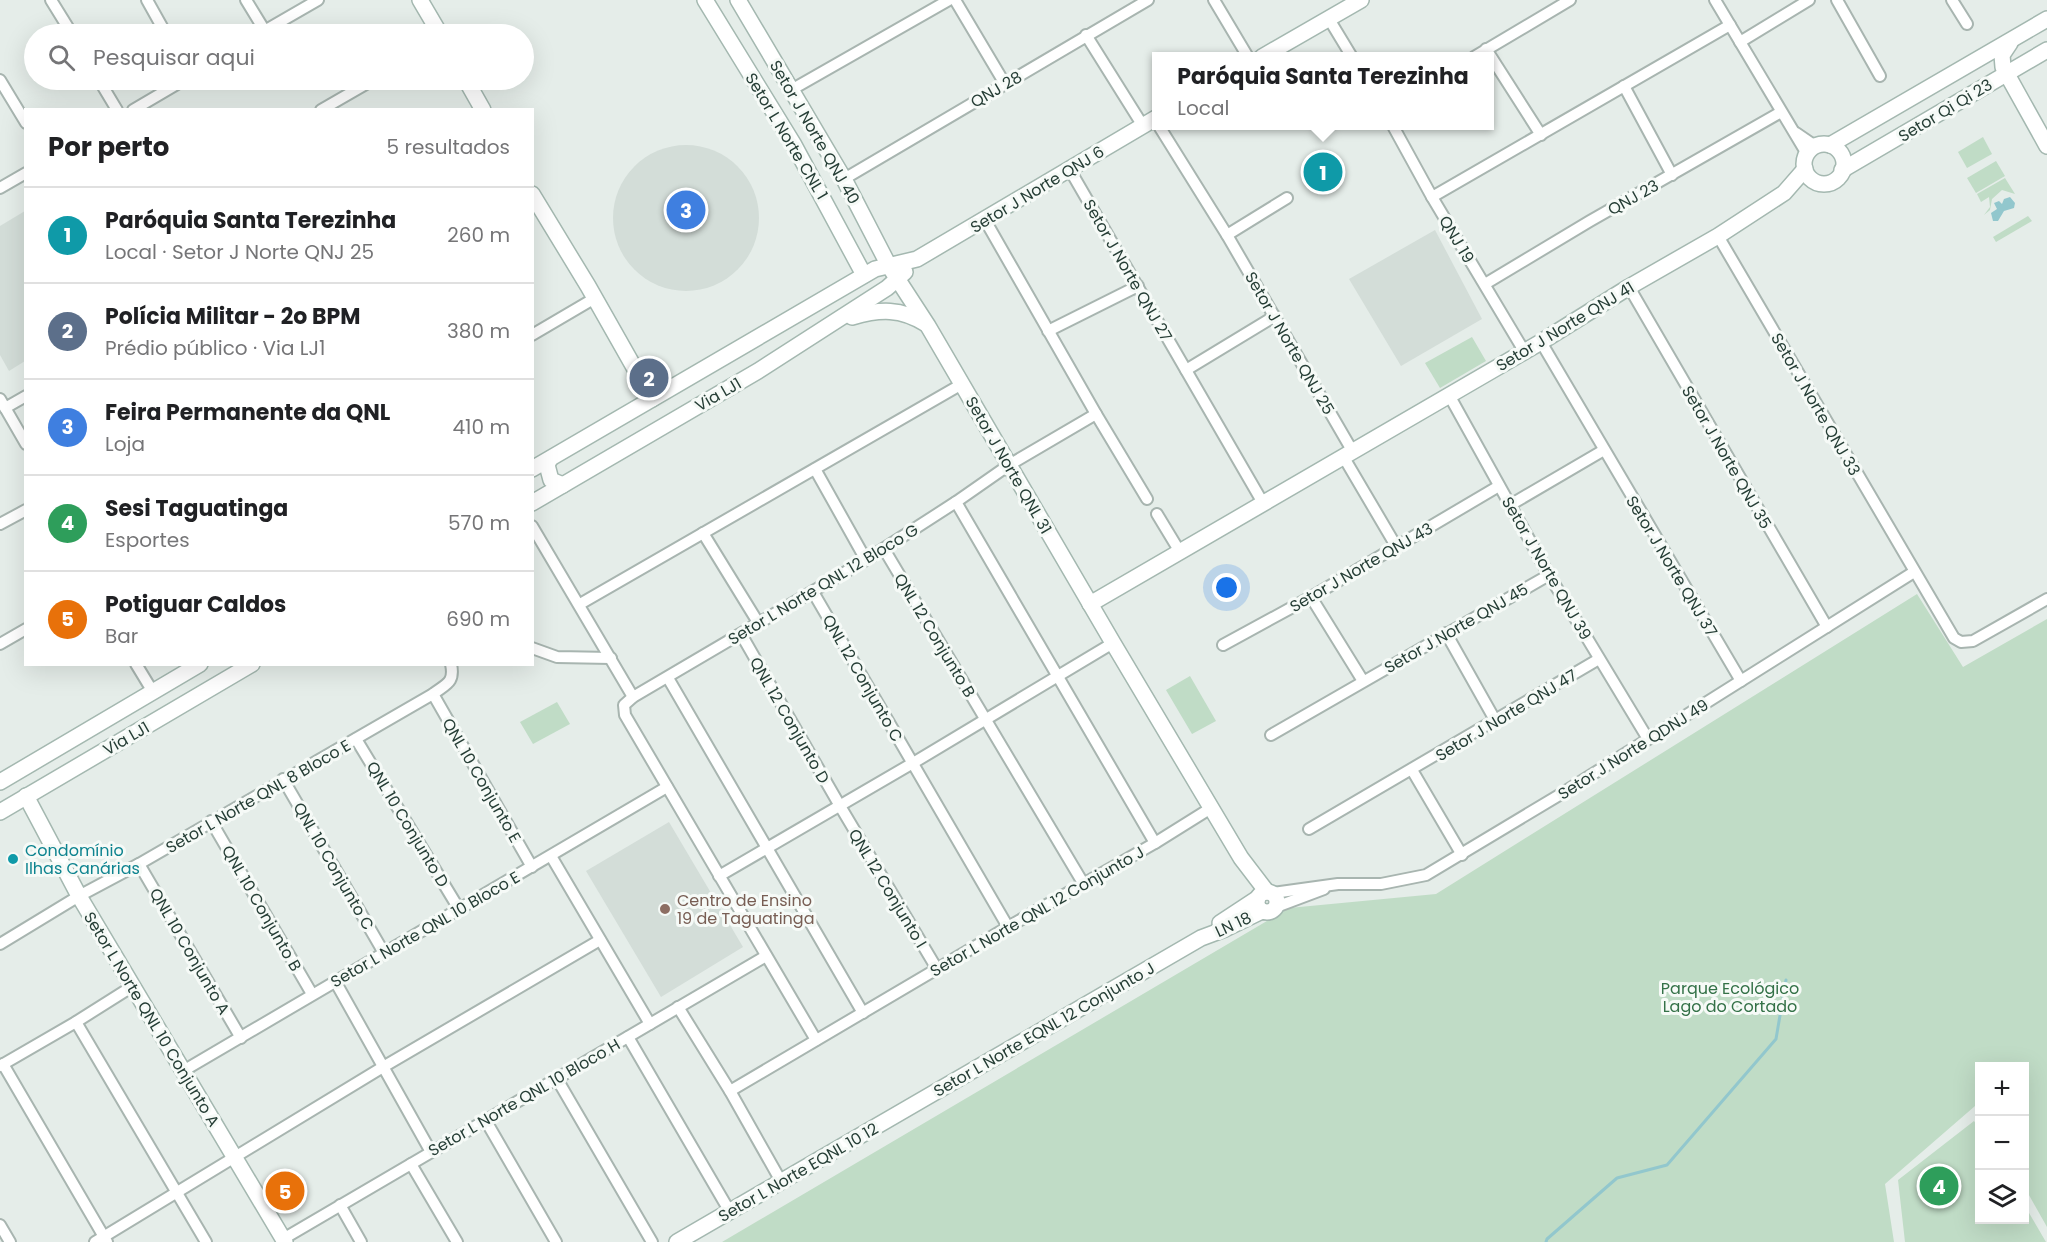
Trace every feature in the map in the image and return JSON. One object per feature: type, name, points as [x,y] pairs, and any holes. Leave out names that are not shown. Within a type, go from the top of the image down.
[{"type":"street","points":[[51,0],[66,24]]},
{"type":"street","points":[[147,0],[160,24]]},
{"type":"street","points":[[246,0],[258,24]]},
{"type":"street","points":[[277,24],[318,0]]},
{"type":"street","points":[[420,0],[434,24]]},
{"type":"street","name":"Setor L Norte CNL 1","points":[[705,0],[794,145],[864,275]]},
{"type":"street","points":[[791,90],[949,0]]},
{"type":"street","points":[[955,0],[1005,84]]},
{"type":"street","name":"QNJ 28","points":[[847,184],[1005,84],[1148,0]]},
{"type":"street","points":[[1214,0],[1245,52]]},
{"type":"street","points":[[1270,52],[1336,10],[1361,0]]},
{"type":"street","points":[[1482,52],[1570,0]]},
{"type":"street","points":[[1715,0],[1793,131],[1814,154],[1812,180],[1818,183]]},
{"type":"street","points":[[1740,42],[1809,0]]},
{"type":"street","points":[[1836,0],[1880,76]]},
{"type":"street","points":[[1952,0],[1967,24]]},
{"type":"street","name":"Setor J Norte QNJ 40","points":[[742,2],[847,184],[889,266],[899,279]]},
{"type":"street","points":[[1336,10],[1350,52]]},
{"type":"street","name":"Setor Qi Qi 23","points":[[1814,154],[2047,19]]},
{"type":"street","points":[[1432,197],[1730,25]]},
{"type":"street","name":"Setor J Norte QNJ 25","points":[[1086,35],[1101,59],[1152,120]]},
{"type":"street","points":[[2011,41],[2002,56],[2002,67],[2047,146]]},
{"type":"street","name":"Setor Qi Qi 23","points":[[1842,171],[2047,50]]},
{"type":"street","points":[[1494,61],[1540,135]]},
{"type":"street","points":[[0,80],[24,120]]},
{"type":"street","points":[[1624,86],[1672,175]]},
{"type":"street","points":[[105,90],[116,108]]},
{"type":"street","points":[[136,108],[167,90]]},
{"type":"street","points":[[324,108],[356,90]]},
{"type":"street","points":[[472,90],[482,108]]},
{"type":"street","name":"QNJ 23","points":[[1485,285],[1590,221],[1781,112]]},
{"type":"street","name":"Setor J Norte QNJ 6","points":[[917,259],[1152,123]]},
{"type":"street","name":"Setor J Norte QNJ 25","points":[[1159,130],[1227,235],[1275,316],[1348,454]]},
{"type":"street","name":"QNJ 19","points":[[1395,130],[1432,197],[1524,351]]},
{"type":"street","points":[[1835,148],[1842,158],[1842,171],[1835,180],[1784,193],[1814,154],[1835,148]]},
{"type":"street","name":"Setor J Norte QNJ 27","points":[[1070,170],[1263,502]]},
{"type":"street","points":[[1,185],[24,178]]},
{"type":"street","points":[[828,205],[835,206],[845,201],[847,184]]},
{"type":"street","name":"Setor J Norte QNJ 41","points":[[1090,604],[1541,342],[1629,287],[1718,236],[1784,193]]},
{"type":"street","points":[[534,197],[595,298],[652,399]]},
{"type":"street","points":[[1227,235],[1287,198]]},
{"type":"street","points":[[985,220],[1147,499]]},
{"type":"street","name":"Setor J Norte QNJ 33","points":[[1718,236],[1954,638],[1961,642],[1973,641],[2047,599]]},
{"type":"street","name":"Via LJ1","points":[[534,468],[875,269],[917,259]]},
{"type":"street","name":"Via LJ1","points":[[534,502],[758,371],[839,320],[899,279],[917,259]]},
{"type":"street","name":"Setor J Norte QNL 31","points":[[899,279],[1266,900]]},
{"type":"street","points":[[1048,331],[1138,286]]},
{"type":"street","name":"Setor J Norte QNJ 35","points":[[1629,287],[1827,627]]},
{"type":"street","points":[[534,330],[595,298]]},
{"type":"street","points":[[839,320],[882,310],[908,315],[928,326]]},
{"type":"street","points":[[1186,370],[1275,316]]},
{"type":"street","name":"Setor J Norte QNJ 37","points":[[1541,342],[1741,681]]},
{"type":"street","points":[[744,345],[750,344],[755,349],[759,364],[758,371]]},
{"type":"street","points":[[580,604],[962,384]]},
{"type":"street","name":"Setor J Norte QNJ 39","points":[[1449,395],[1549,575],[1648,739]]},
{"type":"street","points":[[24,397],[3,404],[24,441]]},
{"type":"street","name":"Setor L Norte QNL 12 Bloco G","points":[[630,699],[866,561],[1009,465],[1096,414]]},
{"type":"street","points":[[1510,505],[1604,450]]},
{"type":"street","points":[[1348,454],[1396,546]]},
{"type":"street","points":[[550,459],[547,465],[551,480],[563,485]]},
{"type":"street","points":[[815,469],[866,561]]},
{"type":"street","name":"Setor J Norte QNJ 43","points":[[1223,645],[1311,597],[1499,486]]},
{"type":"street","points":[[956,502],[1155,843]]},
{"type":"street","points":[[0,510],[3,522],[24,511]]},
{"type":"street","points":[[1157,514],[1180,552]]},
{"type":"street","points":[[704,533],[759,624]]},
{"type":"street","points":[[536,539],[580,604],[611,658],[630,699],[624,705],[625,715],[816,1040]]},
{"type":"street","name":"QNL 12 Conjunto B","points":[[884,549],[1083,883]]},
{"type":"street","name":"Setor J Norte QDNJ 49","points":[[1266,900],[1338,884],[1381,884],[1426,875],[1462,855],[1914,572]]},
{"type":"street","name":"Setor J Norte QNJ 45","points":[[1271,735],[1549,575]]},
{"type":"street","name":"QNL 12 Conjunto C","points":[[813,592],[1008,927]]},
{"type":"street","points":[[1311,597],[1363,681]]},
{"type":"street","points":[[0,644],[24,630]]},
{"type":"street","points":[[1446,633],[1495,720]]},
{"type":"street","name":"QNL 12 Conjunto D","points":[[741,634],[840,806]]},
{"type":"street","points":[[719,876],[986,721],[1113,644]]},
{"type":"street","points":[[534,649],[557,657],[611,658]]},
{"type":"street","name":"Setor J Norte QNJ 47","points":[[1309,829],[1599,659]]},
{"type":"street","points":[[137,666],[153,692]]},
{"type":"street","name":"Via LJ1","points":[[0,782],[197,666]]},
{"type":"street","name":"Via LJ1","points":[[0,812],[249,666]]},
{"type":"street","name":"Setor L Norte QNL 8 Bloco E","points":[[0,944],[79,896],[139,864],[433,694],[451,680],[453,674],[451,666]]},
{"type":"street","points":[[668,678],[769,847],[863,1013]]},
{"type":"street","name":"QNL 10 Conjunto E","points":[[433,694],[532,867]]},
{"type":"street","name":"QNL 10 Conjunto D","points":[[356,739],[459,909]]},
{"type":"street","points":[[1412,770],[1462,855]]},
{"type":"street","name":"QNL 10 Conjunto C","points":[[283,779],[384,953]]},
{"type":"street","name":"Setor L Norte QNL 10 Bloco E","points":[[183,1071],[667,787]]},
{"type":"street","name":"Setor L Norte QNL 10 Conjunto A","points":[[26,796],[79,896],[284,1241]]},
{"type":"street","name":"QNL 12 Conjunto I","points":[[840,806],[937,969]]},
{"type":"street","name":"Setor L Norte QNL 12 Conjunto J","points":[[730,1091],[1155,843],[1210,808]]},
{"type":"street","name":"QNL 10 Conjunto B","points":[[211,821],[312,994]]},
{"type":"street","points":[[551,856],[650,1024]]},
{"type":"street","name":"QNL 10 Conjunto A","points":[[139,864],[241,1038]]},
{"type":"street","name":"LN 18","points":[[1201,938],[1266,900]]},
{"type":"street","name":"Setor L Norte EQNL 12 Conjunto J","points":[[888,1120],[1201,938]]},
{"type":"street","points":[[133,986],[1,1065],[102,1240],[383,1067],[600,940]]},
{"type":"street","name":"Setor L Norte QNL 10 Bloco H","points":[[284,1241],[340,1205],[766,956]]},
{"type":"street","points":[[335,981],[431,1152]]},
{"type":"street","points":[[678,1007],[730,1091],[782,1183]]},
{"type":"street","points":[[76,1022],[206,1242]]},
{"type":"street","points":[[628,1037],[730,1212]]},
{"type":"street","points":[[557,1079],[652,1242]]},
{"type":"street","name":"Setor L Norte EQNL 10 12","points":[[677,1242],[888,1120]]},
{"type":"street","points":[[486,1121],[556,1242]]},
{"type":"street","points":[[411,1164],[458,1242]]},
{"type":"street","points":[[340,1205],[361,1242]]},
{"type":"street","points":[[0,1225],[10,1242]]},
{"type":"shaded area","points":[[686,145],[714,150],[738,166],[754,190],[759,218],[754,246],[738,270],[714,286],[686,291],[658,286],[634,270],[618,246],[613,218],[618,190],[634,166],[658,150]]},
{"type":"shaded area","points":[[24,212],[24,362],[9,371],[0,355],[0,226]]},
{"type":"shaded area","points":[[1435,230],[1482,319],[1401,366],[1349,279]]},
{"type":"shaded area","name":"Centro de Ensino 19 de Taguatinga","points":[[669,822],[743,947],[661,997],[586,871]]},
{"type":"green space","points":[[1983,137],[1992,154],[1967,168],[1958,152]]},
{"type":"green space","points":[[1996,161],[2005,176],[1976,193],[1967,178]]},
{"type":"green space","points":[[2005,178],[2015,194],[2002,190],[1992,199],[1990,210],[1984,215],[1990,207],[1989,197],[1981,202],[1977,194]]},
{"type":"green space","points":[[2028,216],[2032,221],[1996,242],[1993,237]]},
{"type":"green space","points":[[1472,337],[1486,361],[1440,388],[1425,363]]},
{"type":"green space","name":"Parque Ecológico Lago do Cortado","points":[[1917,594],[1963,667],[2047,619],[2047,1227],[2029,1195],[2029,1062],[1975,1062],[1975,1106],[1885,1184],[1894,1242],[722,1242],[1289,908],[1436,894]]},
{"type":"green space","points":[[1190,676],[1216,721],[1192,734],[1166,690]]},
{"type":"green space","points":[[557,702],[570,724],[533,744],[520,722]]},
{"type":"green space","points":[[1974,1121],[1975,1224],[2029,1224],[2029,1213],[2046,1242],[1905,1242],[1898,1180]]},
{"type":"water","points":[[2010,197],[2015,203],[2014,208],[2004,211],[1998,221],[1993,221],[1991,213],[1997,209],[1994,203],[1999,201],[2002,204],[2004,199]]},
{"type":"waterway","points":[[1546,1242],[1617,1178],[1667,1165],[1776,1039],[1786,980]]},
{"type":"place","name":"Paróquia Santa Terezinha","points":[[1323,172]]},
{"type":"place","name":"Feira Permanente da QNL","points":[[686,210]]},
{"type":"place","name":"Polícia Militar - 2o BPM","points":[[649,378]]},
{"type":"place","name":"Condomínio Ilhas Canárias","points":[[13,859]]},
{"type":"place","name":"Centro de Ensino 19 de Taguatinga","points":[[665,909]]},
{"type":"place","name":"Sesi Taguatinga","points":[[1939,1186]]},
{"type":"place","name":"Potiguar Caldos","points":[[285,1191]]}]
